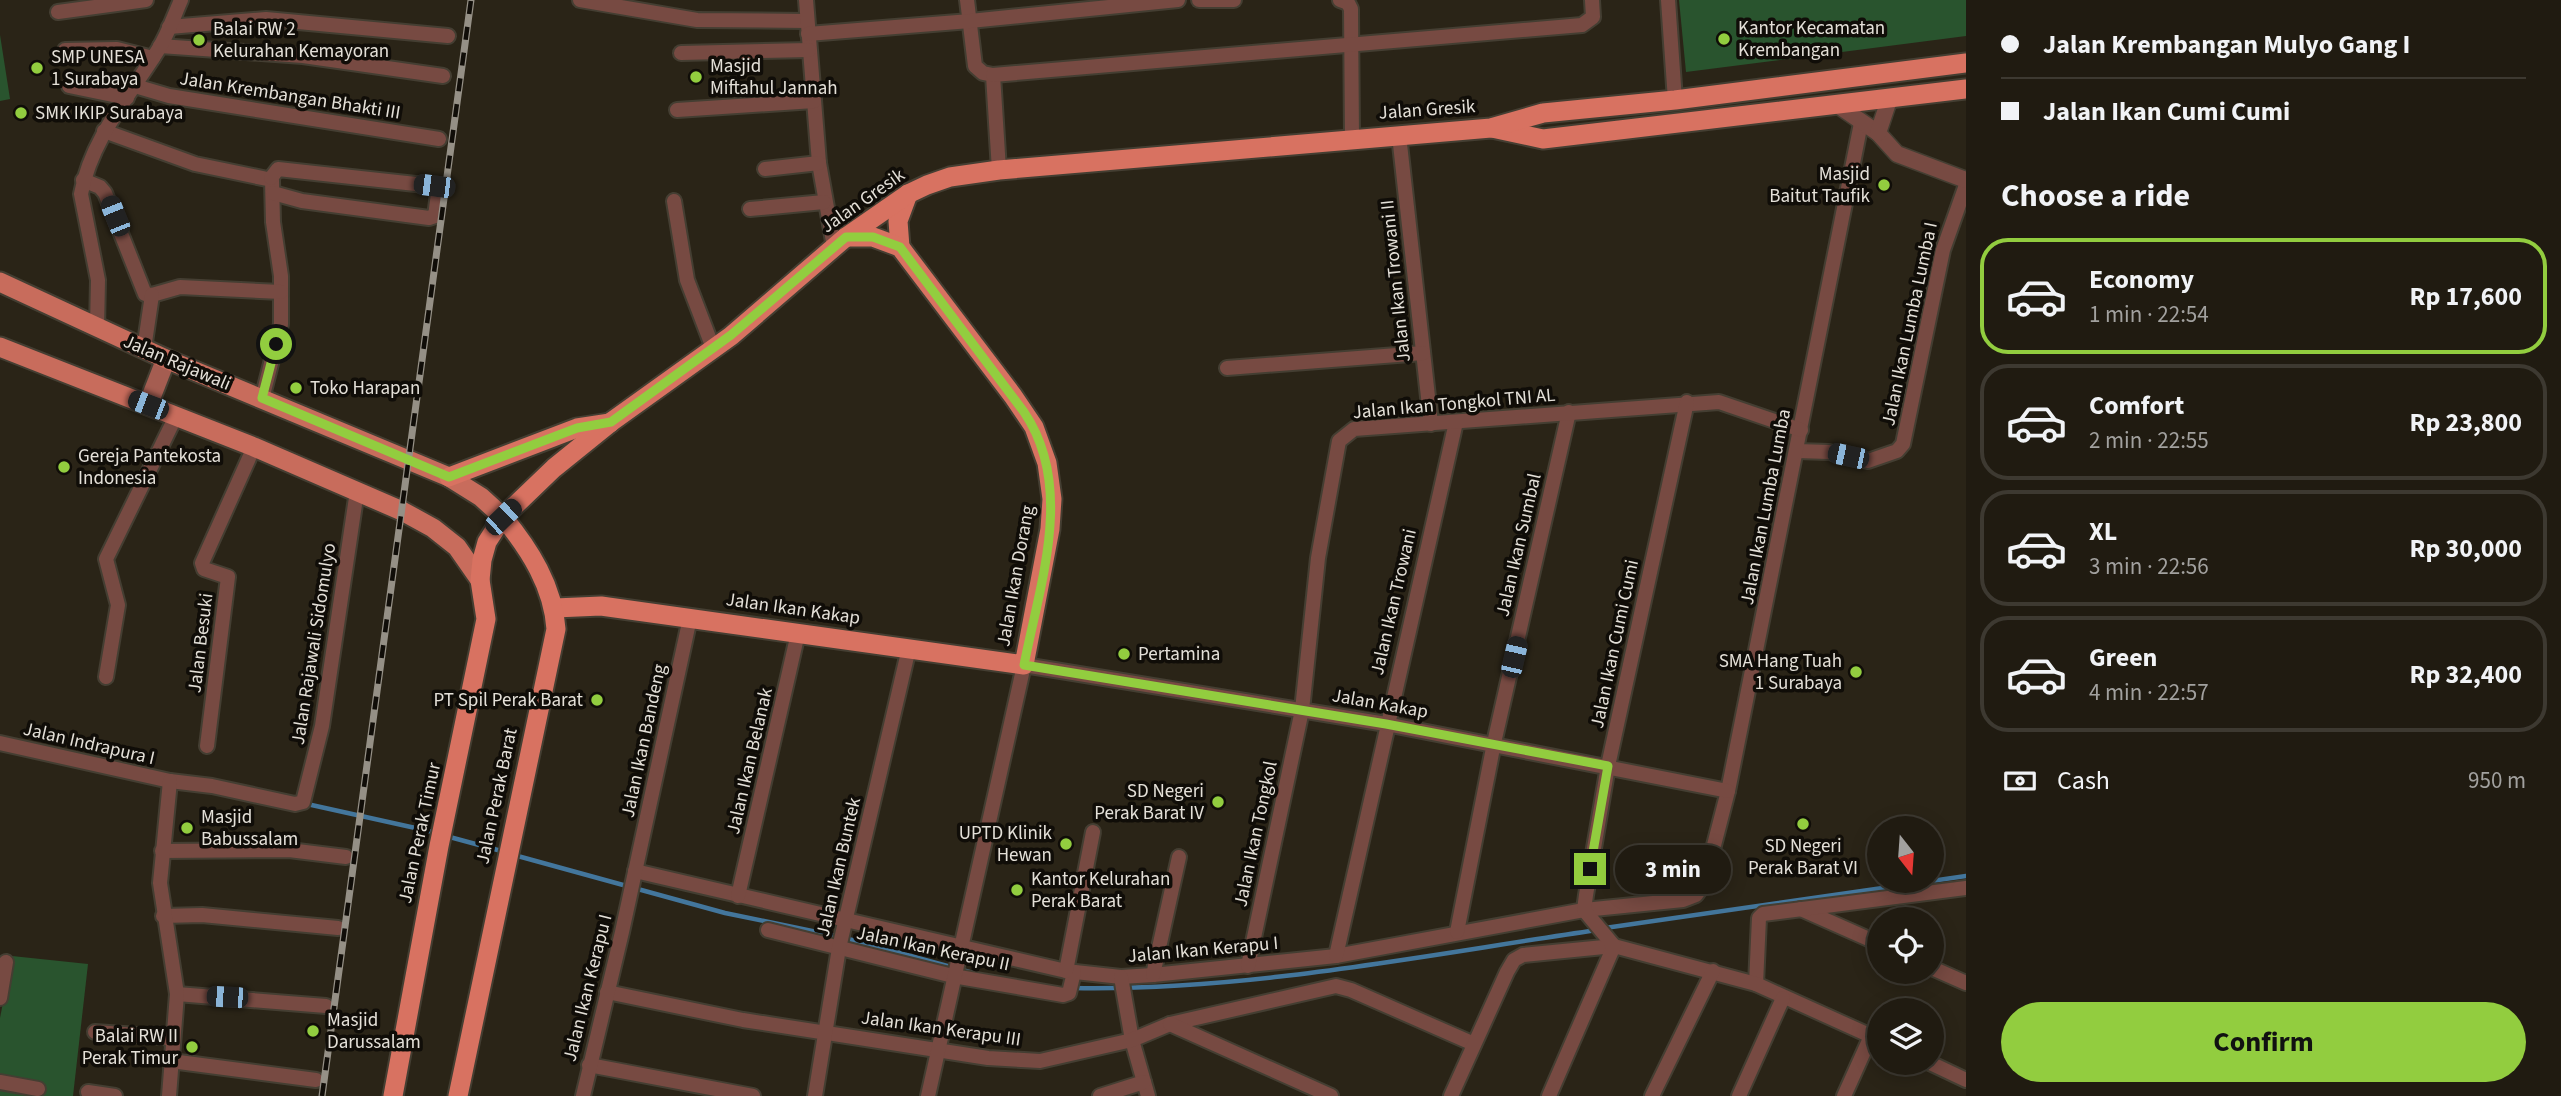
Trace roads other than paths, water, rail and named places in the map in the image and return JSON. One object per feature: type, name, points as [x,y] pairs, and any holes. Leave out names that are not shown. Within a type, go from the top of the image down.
[{"type":"highway","points":[[1957,64],[1966,52]]},
{"type":"highway","name":"Jalan Gresik","points":[[480,580],[487,542],[503,517],[554,468],[611,422],[713,348],[840,242],[908,194],[950,177],[999,170],[1352,138],[1491,128],[1543,113],[1675,100],[1957,64]]},
{"type":"highway","name":"Jalan Gresik","points":[[1491,128],[1543,139],[1966,89]]},
{"type":"highway","points":[[840,242],[873,237],[900,247],[898,221],[908,194]]},
{"type":"highway","name":"Jalan Ikan Dorang","points":[[900,247],[1013,396],[1034,427],[1047,463],[1052,499],[1050,529],[1024,665]]},
{"type":"highway","points":[[449,477],[577,428],[611,422]]},
{"type":"highway","name":"Jalan Perak Barat","points":[[458,1096],[556,629],[555,608],[546,583],[520,539],[503,517]]},
{"type":"highway","name":"Jalan Perak Timur","points":[[393,1096],[486,619],[480,580]]},
{"type":"highway","name":"Jalan Ikan Kakap","points":[[555,608],[601,606],[1024,665]]},
{"type":"main road","name":"Jalan Rajawali","points":[[0,282],[166,359],[449,477],[481,497],[503,517]]},
{"type":"main road","points":[[0,347],[254,447],[357,491],[433,528],[457,547],[480,580]]},
{"type":"main road","points":[[148,405],[166,359]]},
{"type":"street","points":[[58,12],[146,0]]},
{"type":"street","points":[[97,328],[98,280],[81,194],[83,180],[104,131],[157,52],[181,0]]},
{"type":"street","points":[[580,0],[635,4],[697,20],[808,27],[970,22],[1178,0]]},
{"type":"street","points":[[806,0],[824,202],[840,242]]},
{"type":"street","points":[[967,0],[975,66],[983,73],[993,75],[1582,24],[1593,16],[1592,0]]},
{"type":"street","points":[[1199,0],[1234,0]]},
{"type":"street","points":[[1343,0],[1351,9],[1352,138]]},
{"type":"street","points":[[1668,0],[1675,100]]},
{"type":"street","points":[[169,27],[266,19],[447,36]]},
{"type":"street","points":[[65,50],[117,49],[303,56],[443,76]]},
{"type":"street","points":[[681,53],[809,50]]},
{"type":"street","points":[[993,75],[999,170]]},
{"type":"street","name":"Jalan Krembangan Bhakti III","points":[[69,86],[169,96],[439,139]]},
{"type":"street","points":[[1878,133],[1890,97]]},
{"type":"street","points":[[677,110],[814,102]]},
{"type":"street","points":[[1836,104],[1878,133],[1897,154],[1966,183]]},
{"type":"street","name":"Jalan Ikan Lumba Lumba","points":[[1696,895],[1704,884],[1728,791],[1861,123]]},
{"type":"street","points":[[104,131],[195,164],[272,184],[302,201],[435,216],[438,194],[434,186],[278,169],[272,184],[281,324],[262,398]]},
{"type":"street","name":"Jalan Ikan Trowani II","points":[[1399,135],[1431,424]]},
{"type":"street","points":[[765,169],[819,163]]},
{"type":"street","points":[[83,180],[104,190],[145,294],[152,295],[180,287],[281,292]]},
{"type":"street","name":"Jalan Ikan Lumba Lumba I","points":[[1797,451],[1829,452],[1868,461],[1897,451],[1903,444],[1943,250],[1966,183]]},
{"type":"street","points":[[674,201],[687,281],[713,348]]},
{"type":"street","points":[[750,209],[824,202]]},
{"type":"street","points":[[144,349],[152,295]]},
{"type":"street","points":[[1227,368],[1423,353]]},
{"type":"street","name":"Jalan Ikan Tongkol TNI AL","points":[[1302,710],[1318,558],[1339,441],[1354,429],[1687,402],[1719,402],[1801,430]]},
{"type":"street","name":"Jalan Ikan Cumi Cumi","points":[[1584,911],[1608,766],[1687,402]]},
{"type":"street","name":"Jalan Ikan Sumbal","points":[[1457,932],[1494,743],[1569,412]]},
{"type":"street","points":[[106,677],[118,605],[106,559],[176,416]]},
{"type":"street","name":"Jalan Ikan Trowani","points":[[1336,956],[1455,422]]},
{"type":"street","name":"Jalan Besuki","points":[[207,746],[228,577],[204,569],[202,564],[254,447]]},
{"type":"street","name":"Jalan Rajawali Sidomulyo","points":[[302,802],[322,726],[357,491]]},
{"type":"street","name":"Jalan Ikan Bandeng","points":[[631,889],[690,618]]},
{"type":"street","name":"Jalan Ikan Belanak","points":[[738,897],[799,633]]},
{"type":"street","name":"Jalan Ikan Buntek","points":[[815,1096],[841,944],[909,648]]},
{"type":"street","name":"Jalan Kakap","points":[[1024,665],[1494,743],[1728,791]]},
{"type":"street","name":"Jalan Ikan Dorang","points":[[953,974],[962,950],[1024,665]]},
{"type":"street","name":"Jalan Ikan Tongkol","points":[[1248,966],[1302,710]]},
{"type":"street","name":"Jalan Indrapura I","points":[[0,743],[170,781],[302,802]]},
{"type":"street","points":[[169,1096],[171,1040],[177,995],[159,883],[170,781]]},
{"type":"street","points":[[1070,972],[1093,832]]},
{"type":"street","points":[[162,851],[289,850],[346,858]]},
{"type":"street","points":[[1153,975],[1179,857]]},
{"type":"street","name":"Jalan Ikan Kerapu I","points":[[635,873],[847,924],[1121,983],[1153,975],[1336,956],[1457,932],[1584,911],[1683,900],[1696,895]]},
{"type":"street","points":[[1756,984],[1759,918],[1768,912],[1966,888]]},
{"type":"street","name":"Jalan Ikan Kerapu I","points":[[583,1096],[631,889]]},
{"type":"street","points":[[1800,908],[1867,938]]},
{"type":"street","points":[[1584,911],[1613,945]]},
{"type":"street","points":[[163,916],[202,915],[338,928]]},
{"type":"street","name":"Jalan Ikan Kerapu II","points":[[768,930],[841,944],[953,974],[1063,995],[1069,993],[1070,972]]},
{"type":"street","points":[[1549,1096],[1613,945]]},
{"type":"street","points":[[1451,1096],[1514,960],[1523,955],[1613,945],[1756,984],[1867,1035]]},
{"type":"street","points":[[0,998],[6,962]]},
{"type":"street","points":[[1652,1096],[1713,971]]},
{"type":"street","points":[[1944,973],[1966,983]]},
{"type":"street","points":[[928,1096],[953,974]]},
{"type":"street","points":[[1100,1096],[1146,1089],[1132,1040],[1121,983]]},
{"type":"street","name":"Jalan Ikan Kerapu III","points":[[607,992],[743,1020],[988,1058],[1040,1061],[1132,1040],[1170,1024],[1336,986],[1351,990],[1474,1044]]},
{"type":"street","points":[[177,995],[326,1006]]},
{"type":"street","points":[[1739,1096],[1783,998]]},
{"type":"street","points":[[1170,1024],[1331,1096]]},
{"type":"street","points":[[95,1032],[165,1037],[171,1040]]},
{"type":"street","points":[[1844,1096],[1867,1053]]},
{"type":"street","points":[[171,1061],[316,1080]]},
{"type":"street","points":[[589,1065],[753,1096]]},
{"type":"street","points":[[1944,1070],[1966,1080]]},
{"type":"street","points":[[0,1082],[38,1089]]},
{"type":"street","points":[[88,1092],[115,1096]]},
{"type":"waterway","points":[[307,804],[438,833]]},
{"type":"waterway","points":[[446,836],[505,852]]},
{"type":"waterway","points":[[514,855],[725,913],[841,937],[973,973]]},
{"type":"waterway","points":[[1605,928],[1966,876]]},
{"type":"waterway","points":[[1074,988],[1205,984],[1271,978],[1597,930]]},
{"type":"railway","points":[[322,1096],[471,0]]},
{"type":"place","name":"Kantor Kecamatan Krembangan","points":[[1724,39]]},
{"type":"place","name":"Balai RW 2 Kelurahan Kemayoran","points":[[199,40]]},
{"type":"place","name":"SMP UNESA 1 Surabaya","points":[[37,68]]},
{"type":"place","name":"Masjid Miftahul Jannah","points":[[696,77]]},
{"type":"place","name":"SMK IKIP Surabaya","points":[[21,113]]},
{"type":"place","name":"Masjid Baitut Taufik","points":[[1884,185]]},
{"type":"place","name":"Toko Harapan","points":[[296,388]]},
{"type":"place","name":"Gereja Pantekosta Indonesia","points":[[64,467]]},
{"type":"place","name":"Pertamina","points":[[1124,654]]},
{"type":"place","name":"SMA Hang Tuah 1 Surabaya","points":[[1856,672]]},
{"type":"place","name":"PT Spil Perak Barat","points":[[597,700]]},
{"type":"place","name":"SD Negeri Perak Barat IV","points":[[1218,802]]},
{"type":"place","name":"SD Negeri Perak Barat VI","points":[[1803,824]]},
{"type":"place","name":"Masjid Babussalam","points":[[187,828]]},
{"type":"place","name":"UPTD Klinik Hewan","points":[[1066,844]]},
{"type":"place","name":"Kantor Kelurahan Perak Barat","points":[[1017,890]]},
{"type":"place","name":"Masjid Darussalam","points":[[313,1031]]},
{"type":"place","name":"Balai RW II Perak Timur","points":[[192,1047]]}]
